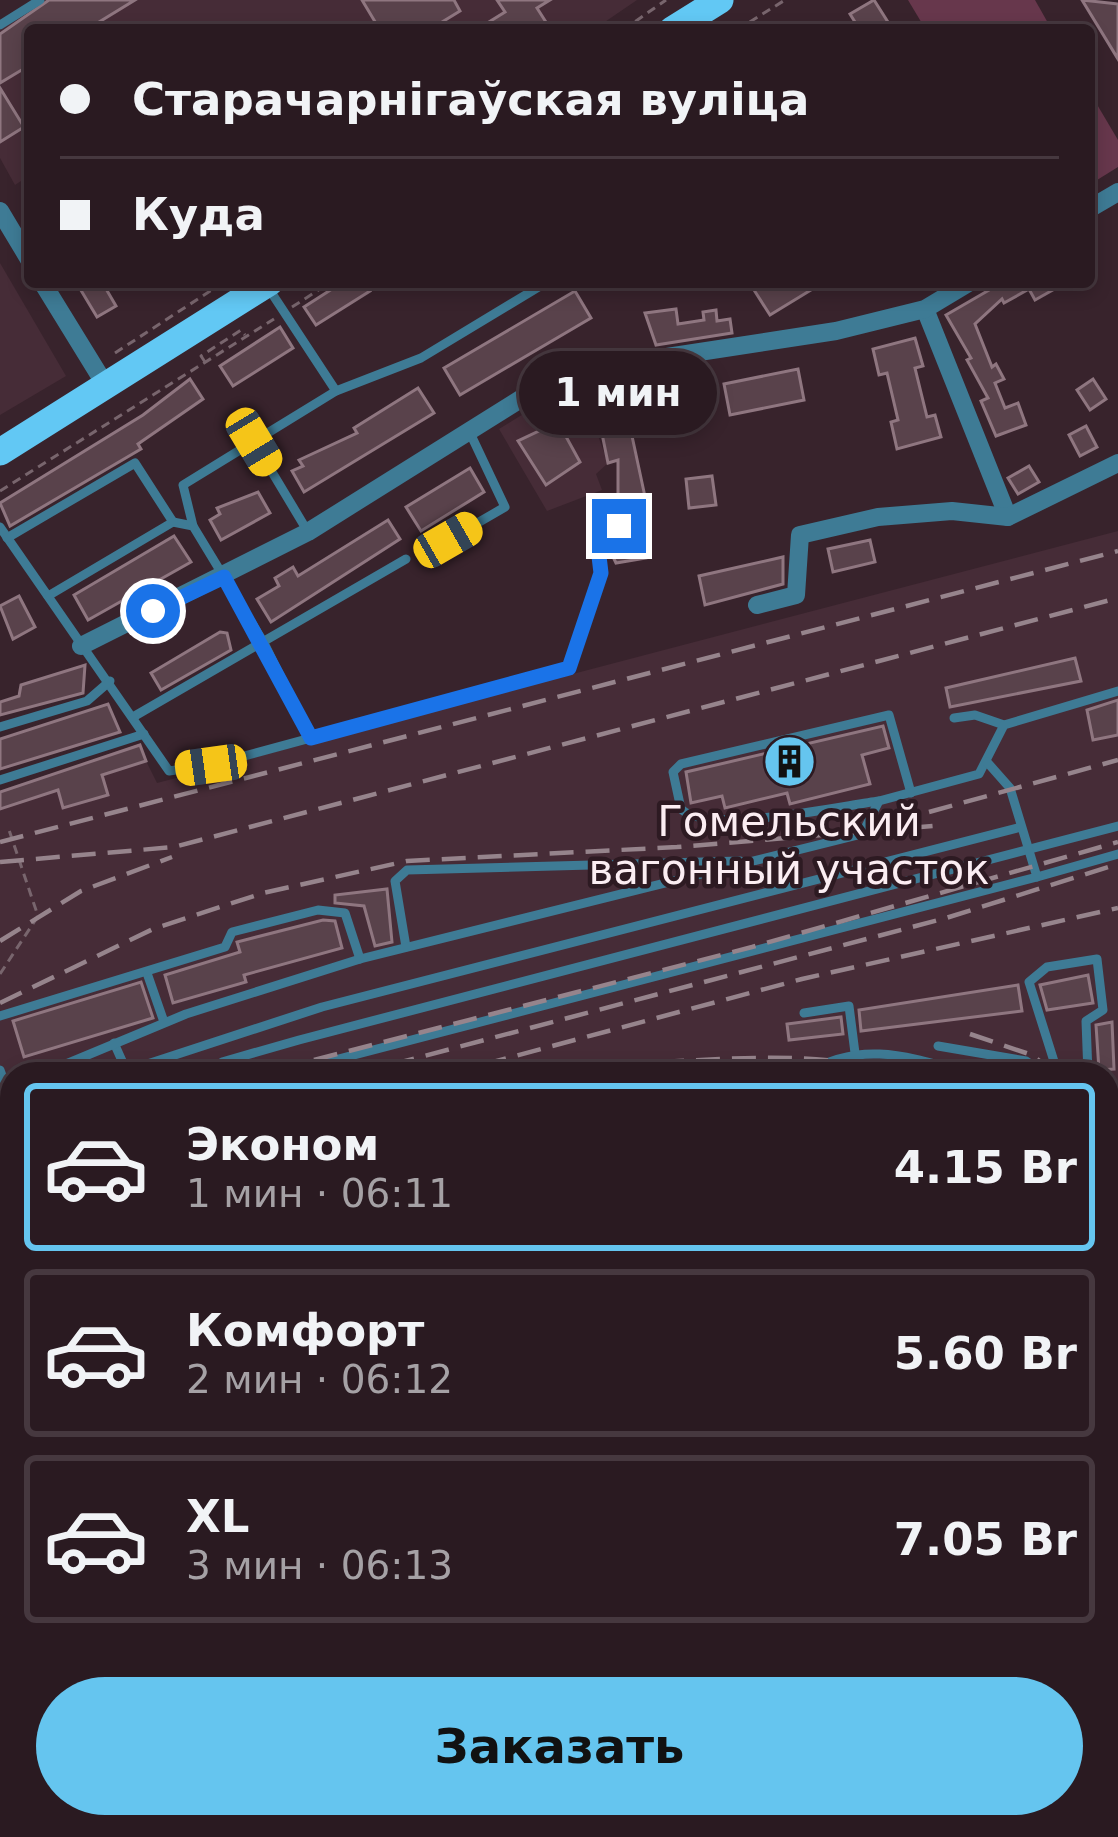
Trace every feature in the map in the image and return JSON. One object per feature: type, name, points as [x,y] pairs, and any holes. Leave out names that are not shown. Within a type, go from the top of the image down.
[{"type":"main road","points":[[682,24],[719,0]]},
{"type":"main road","points":[[0,452],[103,374],[259,288]]},
{"type":"street","points":[[0,211],[24,251]]},
{"type":"street","points":[[46,288],[103,374]]},
{"type":"street","points":[[82,646],[308,532],[468,428],[582,368],[836,332],[925,310],[960,288]]},
{"type":"street","points":[[925,310],[1008,517]]},
{"type":"street","points":[[757,605],[796,595],[800,535],[878,517],[952,511],[1008,517],[1118,463]]},
{"type":"lane","points":[[0,25],[40,0]]},
{"type":"lane","points":[[271,288],[336,392]]},
{"type":"lane","points":[[311,738],[264,643],[194,526],[184,485],[336,392],[421,358],[537,288]]},
{"type":"lane","points":[[448,540],[505,507],[468,428]]},
{"type":"lane","points":[[254,442],[308,532]]},
{"type":"lane","points":[[7,538],[135,463],[173,523]]},
{"type":"lane","points":[[0,527],[169,771],[569,668],[601,573],[596,531],[643,520]]},
{"type":"lane","points":[[48,596],[173,523],[194,526]]},
{"type":"lane","points":[[133,718],[406,559]]},
{"type":"lane","points":[[0,727],[87,700],[110,681]]},
{"type":"lane","points":[[954,718],[975,715],[1004,725],[1118,691]]},
{"type":"lane","points":[[910,793],[890,715],[682,764],[673,772],[680,809],[698,818],[773,815],[879,801],[968,779],[987,762],[1004,725]]},
{"type":"lane","points":[[0,780],[144,734]]},
{"type":"lane","points":[[987,762],[1010,788],[1036,877]]},
{"type":"lane","points":[[70,1062],[164,1022],[360,959],[862,834],[879,801]]},
{"type":"lane","points":[[159,1062],[322,1006],[1022,826]]},
{"type":"lane","points":[[222,1062],[1118,826]]},
{"type":"lane","points":[[327,1062],[1118,854]]},
{"type":"lane","points":[[406,947],[395,881],[407,870],[757,860]]},
{"type":"lane","points":[[0,1016],[225,947],[232,932],[319,910],[346,913],[360,959]]},
{"type":"lane","points":[[1054,1062],[1029,982],[1048,967],[1097,959],[1102,1010],[1086,1021],[1088,1062]]},
{"type":"lane","points":[[147,973],[164,1022]]},
{"type":"lane","points":[[804,1013],[848,1006],[854,1053]]},
{"type":"lane","points":[[114,1043],[122,1062]]},
{"type":"lane","points":[[938,1046],[1027,1062]]},
{"type":"lane","points":[[827,1062],[845,1052],[925,1062]]},
{"type":"path","points":[[630,24],[664,0]]},
{"type":"path","points":[[746,24],[785,0]]},
{"type":"path","points":[[103,374],[216,288]]},
{"type":"path","points":[[0,491],[322,288]]},
{"type":"path","points":[[0,974],[38,916],[8,826]]},
{"type":"shaded area","points":[[49,0],[637,0],[602,24],[24,24],[24,179],[15,185],[0,158],[0,30]]},
{"type":"shaded area","points":[[908,0],[1035,0],[1049,24],[922,24]]},
{"type":"shaded area","points":[[1095,101],[1118,140],[1118,167],[1095,181]]},
{"type":"shaded area","points":[[0,263],[66,376],[0,415]]},
{"type":"shaded area","points":[[570,385],[593,422],[608,463],[596,474],[602,490],[547,511],[499,429]]},
{"type":"shaded area","points":[[1118,531],[1118,1062],[0,1062],[0,809],[146,761],[157,783]]},
{"type":"building","points":[[49,0],[135,0],[96,24],[24,24],[24,69],[0,83],[0,34]]},
{"type":"building","points":[[362,0],[454,0],[460,11],[439,24],[376,24]]},
{"type":"building","points":[[497,0],[550,0],[537,8],[547,24],[486,24],[505,12]]},
{"type":"building","points":[[874,0],[889,24],[856,24],[850,14]]},
{"type":"building","points":[[1082,0],[1118,4],[1118,59]]},
{"type":"building","points":[[0,88],[24,127],[0,142]]},
{"type":"building","points":[[80,288],[106,288],[116,306],[97,317]]},
{"type":"building","points":[[334,288],[370,291],[316,325],[304,307]]},
{"type":"building","points":[[757,288],[814,288],[770,315]]},
{"type":"building","points":[[993,288],[1056,288],[1035,300],[1029,289],[1004,303],[1002,299],[975,324],[992,367],[996,364],[1004,379],[995,383],[1005,408],[1018,403],[1026,425],[996,436],[981,401],[988,398],[946,315]]},
{"type":"building","points":[[575,291],[591,318],[460,395],[444,368]]},
{"type":"building","points":[[676,309],[678,324],[704,320],[703,312],[716,310],[717,321],[730,319],[732,333],[656,345],[645,313]]},
{"type":"building","points":[[280,327],[293,348],[233,386],[220,366]]},
{"type":"building","points":[[915,338],[923,366],[915,368],[927,417],[935,415],[941,437],[897,449],[891,422],[898,420],[887,373],[879,375],[873,349]]},
{"type":"building","points":[[798,369],[804,400],[730,415],[724,384]]},
{"type":"building","points":[[634,378],[640,403],[626,408],[647,506],[600,516],[596,502],[618,495],[618,460],[608,463],[599,419],[593,422],[575,395]]},
{"type":"building","points":[[190,379],[203,399],[138,444],[141,449],[10,526],[0,503],[143,415]]},
{"type":"building","points":[[1093,379],[1106,399],[1090,410],[1077,390]]},
{"type":"building","points":[[418,388],[434,413],[304,492],[292,471],[303,466],[299,460],[357,433],[354,428]]},
{"type":"building","points":[[558,422],[580,462],[546,485],[518,441]]},
{"type":"building","points":[[1086,426],[1097,447],[1080,456],[1069,435]]},
{"type":"building","points":[[1029,466],[1039,482],[1018,494],[1008,478]]},
{"type":"building","points":[[470,468],[484,492],[421,531],[406,507]]},
{"type":"building","points":[[712,476],[716,505],[689,508],[686,479]]},
{"type":"building","points":[[258,492],[270,513],[221,540],[210,520],[220,514],[217,508]]},
{"type":"building","points":[[388,520],[400,539],[271,622],[257,599],[279,586],[275,578],[293,567],[298,576]]},
{"type":"building","points":[[646,534],[646,558],[616,563],[605,540]]},
{"type":"building","points":[[174,536],[191,562],[88,620],[74,595]]},
{"type":"building","points":[[870,540],[875,562],[833,572],[828,549]]},
{"type":"building","points":[[783,557],[783,584],[705,605],[699,576]]},
{"type":"building","points":[[19,596],[35,627],[13,639],[0,606]]},
{"type":"building","points":[[220,632],[227,633],[231,650],[161,690],[151,673]]},
{"type":"building","points":[[1075,658],[1081,681],[950,707],[946,688]]},
{"type":"building","points":[[85,665],[83,693],[0,715],[0,702],[19,696],[21,685]]},
{"type":"building","points":[[1118,700],[1118,735],[1093,740],[1087,710]]},
{"type":"building","points":[[108,704],[120,732],[0,769],[0,739]]},
{"type":"building","name":"Гомельский вагонный участок","points":[[883,726],[889,748],[862,755],[870,784],[790,804],[787,793],[725,808],[722,796],[691,803],[686,772]]},
{"type":"building","points":[[140,745],[146,761],[102,775],[108,795],[63,808],[58,790],[0,809],[0,792]]},
{"type":"building","points":[[387,889],[392,942],[375,946],[364,906],[335,903],[335,895]]},
{"type":"building","points":[[335,921],[342,948],[244,975],[246,982],[173,1003],[165,975],[240,952],[237,942]]},
{"type":"building","points":[[1088,975],[1093,1003],[1047,1010],[1040,985]]},
{"type":"building","points":[[141,982],[153,1018],[24,1057],[13,1021]]},
{"type":"building","points":[[1018,985],[1022,1011],[861,1031],[859,1010]]},
{"type":"building","points":[[841,1017],[843,1034],[789,1040],[787,1024]]},
{"type":"building","points":[[1112,1022],[1114,1062],[1098,1062],[1096,1025]]},
{"type":"railway","points":[[0,842],[1118,551]]},
{"type":"railway","points":[[0,862],[174,847],[1118,598]]},
{"type":"railway","points":[[929,812],[1118,760]]},
{"type":"railway","points":[[0,1003],[153,929],[263,893],[407,861],[677,847],[944,825]]},
{"type":"railway","points":[[314,1060],[752,947],[1118,842]]},
{"type":"railway","points":[[0,941],[81,891],[172,857]]},
{"type":"railway","points":[[401,1062],[946,918],[1118,864]]},
{"type":"railway","points":[[493,1062],[802,979],[1118,908]]},
{"type":"railway","points":[[970,1034],[1041,1062]]},
{"type":"railway","points":[[660,1062],[753,1058],[843,1062]]},
{"type":"place","name":"Гомельский вагонный участок","points":[[789,762]]},
{"type":"route","points":[[153,611],[224,577],[264,643],[311,738],[569,668],[601,573],[596,531],[619,526]]}]
